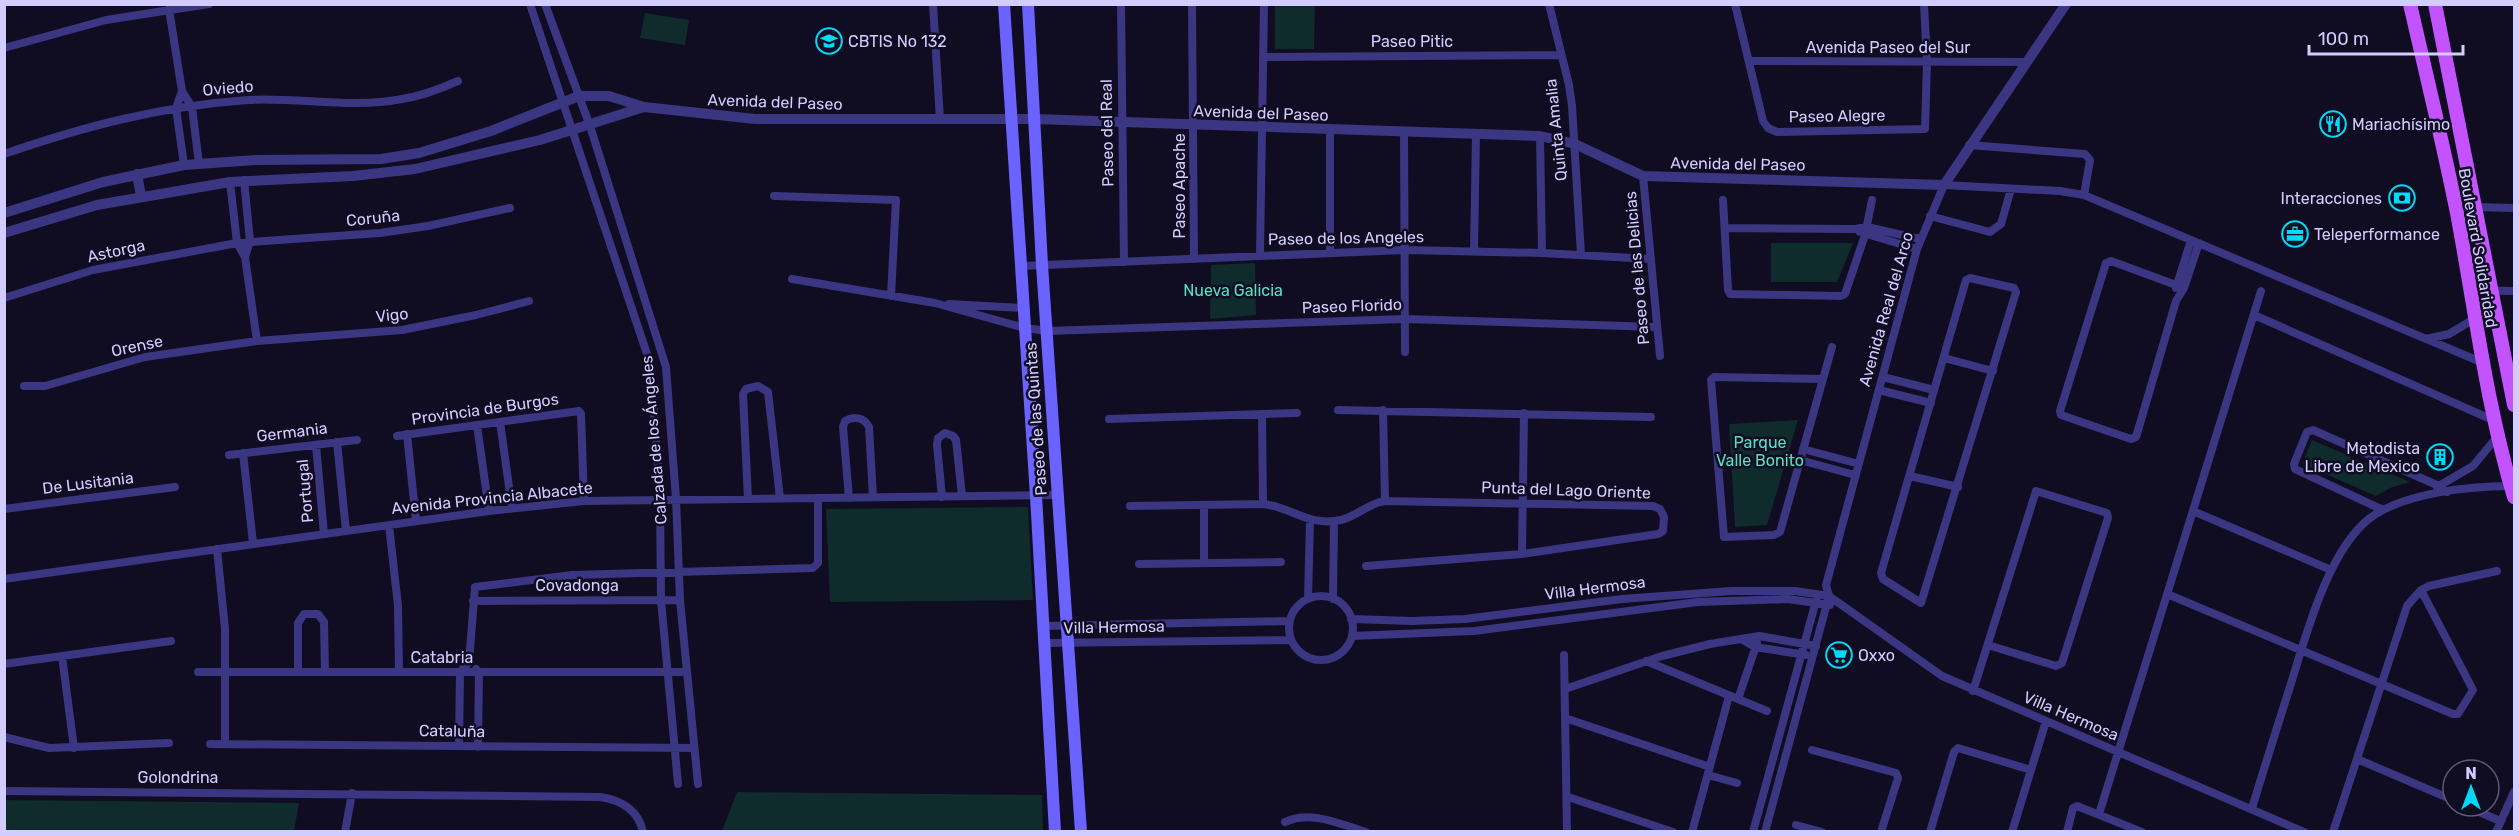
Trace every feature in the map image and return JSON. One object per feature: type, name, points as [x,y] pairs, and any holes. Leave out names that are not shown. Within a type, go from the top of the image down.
[{"type":"main road","name":"Paseo de las Quintas","points":[[1004,4],[1055,831]]},
{"type":"main road","name":"Paseo de las Quintas","points":[[1028,4],[1042,265],[1081,831]]},
{"type":"main road","name":"Boulevard Solidaridad","points":[[2410,4],[2456,212],[2493,420],[2513,491]]},
{"type":"main road","name":"Boulevard Solidaridad","points":[[2435,4],[2491,290],[2511,373],[2514,405]]},
{"type":"street","points":[[4,48],[106,20],[209,4]]},
{"type":"street","points":[[530,4],[573,130]]},
{"type":"street","name":"Calzada de los Ángeles","points":[[545,4],[590,126],[666,367],[676,499],[680,600],[698,784]]},
{"type":"street","points":[[933,4],[940,120]]},
{"type":"street","name":"Paseo del Real","points":[[1121,4],[1124,262]]},
{"type":"street","name":"Paseo Apache","points":[[1192,4],[1194,259]]},
{"type":"street","points":[[1260,255],[1264,4]]},
{"type":"street","name":"Quinta Amalia","points":[[1549,4],[1569,85],[1575,144],[1581,255]]},
{"type":"street","name":"Paseo Alegre","points":[[1735,4],[1763,121],[1772,130],[1924,130],[1927,126],[1927,62]]},
{"type":"street","points":[[1924,4],[1927,62]]},
{"type":"street","name":"Avenida Real del Arco","points":[[1826,585],[1920,239],[1944,185],[2066,4]]},
{"type":"street","points":[[169,9],[182,91],[192,106],[199,164]]},
{"type":"street","name":"Paseo Pitic","points":[[1263,57],[1561,55]]},
{"type":"street","name":"Avenida Paseo del Sur","points":[[1749,61],[2026,63]]},
{"type":"street","name":"Oviedo","points":[[4,154],[118,118],[176,108],[248,100],[362,103],[400,100],[425,94],[458,81]]},
{"type":"street","points":[[182,91],[176,108],[184,165]]},
{"type":"street","points":[[4,213],[103,182],[184,165],[279,160],[381,159],[419,153],[491,130],[579,96],[609,96],[644,107]]},
{"type":"street","name":"Avenida del Paseo","points":[[4,233],[69,212],[141,196],[230,182],[353,176],[415,169],[519,146],[590,126],[644,107],[755,119],[1035,120],[1540,136],[1575,144],[1643,176],[1944,185]]},
{"type":"street","name":"Calzada de los Ángeles","points":[[573,130],[651,366],[660,500],[661,600],[678,784]]},
{"type":"street","points":[[1330,130],[1330,252]]},
{"type":"street","points":[[1404,131],[1405,352]]},
{"type":"street","points":[[1474,251],[1476,133]]},
{"type":"street","points":[[1540,136],[1542,253]]},
{"type":"street","points":[[1969,145],[2085,154],[2090,160],[2084,195]]},
{"type":"street","points":[[279,160],[279,178]]},
{"type":"street","points":[[137,174],[141,196]]},
{"type":"street","name":"Paseo de las Delicias","points":[[1643,176],[1660,356]]},
{"type":"street","points":[[244,180],[250,241],[245,257]]},
{"type":"street","points":[[230,182],[237,243],[245,257],[257,341]]},
{"type":"street","points":[[1944,185],[2084,195],[2481,362]]},
{"type":"street","points":[[1930,216],[1990,232],[2001,224],[2011,189]]},
{"type":"street","points":[[774,196],[896,200],[891,296]]},
{"type":"street","points":[[1723,200],[1730,294],[1841,296],[1845,294],[1866,231],[1872,200]]},
{"type":"street","points":[[2474,207],[2514,208]]},
{"type":"street","name":"Coruña","points":[[237,243],[380,233],[428,226],[510,208]]},
{"type":"street","points":[[1725,228],[1855,229],[1920,239]]},
{"type":"street","points":[[1866,231],[1917,249]]},
{"type":"street","points":[[2180,287],[2111,261],[2106,263],[2060,411],[2061,415],[2131,439],[2136,437],[2195,241]]},
{"type":"street","name":"Astorga","points":[[4,298],[93,270],[237,243]]},
{"type":"street","name":"Paseo de los Angeles","points":[[1021,266],[1405,250],[1542,253],[1651,259]]},
{"type":"street","points":[[792,279],[934,303],[1024,308]]},
{"type":"street","points":[[1967,279],[2014,288],[2016,292],[1993,371],[1923,602],[1919,603],[1881,575],[1967,279]]},
{"type":"street","points":[[2470,290],[2514,291]]},
{"type":"street","points":[[2099,814],[2261,291]]},
{"type":"street","name":"Vigo","points":[[257,341],[413,328],[529,300]]},
{"type":"street","name":"Paseo Florido","points":[[934,303],[1025,328],[1047,331],[1405,319],[1657,327]]},
{"type":"street","points":[[2254,315],[2493,420]]},
{"type":"street","points":[[2425,339],[2449,334],[2474,319]]},
{"type":"street","name":"Orense","points":[[24,386],[45,386],[132,360],[257,341]]},
{"type":"street","points":[[1823,379],[1714,377],[1711,380],[1722,536],[1778,534],[1781,530],[1832,347]]},
{"type":"street","points":[[1944,358],[1993,371]]},
{"type":"street","points":[[1883,377],[1934,390]]},
{"type":"street","points":[[748,499],[743,394],[746,389],[758,386],[768,392],[780,498]]},
{"type":"street","points":[[1879,390],[1931,403]]},
{"type":"street","points":[[1338,410],[1651,417]]},
{"type":"street","points":[[1383,410],[1385,501]]},
{"type":"street","name":"Provincia de Burgos","points":[[397,436],[578,411],[581,414],[584,501]]},
{"type":"street","points":[[1109,419],[1297,413]]},
{"type":"street","points":[[1522,554],[1524,413]]},
{"type":"street","points":[[1262,414],[1263,504]]},
{"type":"street","points":[[849,498],[843,427],[845,421],[856,418],[862,419],[869,427],[873,497]]},
{"type":"street","points":[[500,422],[512,508]]},
{"type":"street","points":[[477,425],[489,511]]},
{"type":"street","points":[[2384,510],[2295,469],[2294,464],[2307,432],[2313,430],[2439,486],[2447,492]]},
{"type":"street","points":[[942,496],[937,445],[938,438],[945,433],[956,440],[962,496]]},
{"type":"street","points":[[407,434],[416,521]]},
{"type":"street","points":[[2252,808],[2301,650],[2331,570],[2339,556],[2362,525],[2384,510],[2420,496],[2473,466],[2497,437]]},
{"type":"street","name":"Germania","points":[[229,455],[357,440]]},
{"type":"street","points":[[337,442],[346,531]]},
{"type":"street","name":"Portugal","points":[[316,445],[324,534]]},
{"type":"street","points":[[1803,449],[1858,464]]},
{"type":"street","points":[[243,453],[253,543]]},
{"type":"street","points":[[1800,460],[1855,475]]},
{"type":"street","points":[[1910,476],[1958,487]]},
{"type":"street","name":"De Lusitania","points":[[4,509],[175,487]]},
{"type":"street","points":[[2420,496],[2477,487],[2513,491]]},
{"type":"street","points":[[1973,691],[2036,491],[2107,513],[2108,518],[2062,663],[2056,666],[1988,645]]},
{"type":"street","name":"Avenida Provincia Albacete","points":[[4,579],[489,511],[584,501],[1058,495]]},
{"type":"street","points":[[459,746],[460,672],[470,662],[474,589],[557,576],[816,568],[818,563],[818,498]]},
{"type":"street","name":"Punta del Lago Oriente","points":[[1334,521],[1385,501],[1653,506],[1660,509],[1664,525],[1658,534],[1522,554],[1366,566]]},
{"type":"street","points":[[1130,506],[1263,504],[1281,507],[1310,520],[1334,521],[1333,599]]},
{"type":"street","points":[[1204,505],[1204,563]]},
{"type":"street","points":[[2193,511],[2331,570]]},
{"type":"street","points":[[1308,599],[1310,520]]},
{"type":"street","points":[[389,525],[398,606],[399,672]]},
{"type":"street","points":[[217,549],[225,629],[225,744]]},
{"type":"street","points":[[1138,564],[1281,562]]},
{"type":"street","points":[[2333,831],[2407,606],[2421,590],[2439,582],[2497,571]]},
{"type":"street","points":[[1753,831],[1815,602],[1818,593],[1826,585]]},
{"type":"street","points":[[1765,831],[1828,600],[1826,585]]},
{"type":"street","name":"Villa Hermosa","points":[[1351,619],[1412,621],[1465,619],[1666,595],[1770,590],[1818,593],[1839,605],[1930,669],[1973,691],[2304,831]]},
{"type":"street","points":[[2167,594],[2458,714],[2473,693],[2421,590]]},
{"type":"street","points":[[1321,596],[1333,599],[1344,607],[1351,619],[1352,636],[1339,654],[1319,660],[1305,656],[1291,640],[1289,621],[1296,607],[1308,599],[1321,596]]},
{"type":"street","name":"Villa Hermosa","points":[[1352,636],[1474,631],[1698,602],[1772,599],[1815,602],[1828,600]]},
{"type":"street","name":"Covadonga","points":[[473,601],[680,600]]},
{"type":"street","points":[[298,672],[298,623],[304,614],[312,612],[318,614],[324,622],[325,672]]},
{"type":"street","name":"Villa Hermosa","points":[[1044,626],[1289,621]]},
{"type":"street","points":[[1565,689],[1681,650],[1759,636],[1816,645]]},
{"type":"street","points":[[1692,831],[1709,771],[1734,698],[1759,636]]},
{"type":"street","name":"Villa Hermosa","points":[[1045,643],[1291,640]]},
{"type":"street","points":[[1743,640],[1755,647],[1813,657]]},
{"type":"street","points":[[4,664],[171,641]]},
{"type":"street","points":[[1564,655],[1568,831]]},
{"type":"street","points":[[62,656],[74,748]]},
{"type":"street","points":[[1646,661],[1767,711]]},
{"type":"street","points":[[470,662],[479,672],[478,747]]},
{"type":"street","name":"Catabria","points":[[198,672],[687,672]]},
{"type":"street","points":[[1565,718],[1737,783]]},
{"type":"street","points":[[2012,831],[2046,722]]},
{"type":"street","points":[[4,737],[39,746],[74,748],[169,743]]},
{"type":"street","name":"Cataluña","points":[[210,744],[694,748]]},
{"type":"street","points":[[1930,831],[1954,752],[1958,748],[2031,770]]},
{"type":"street","points":[[1812,750],[1896,773],[1898,778],[1881,831]]},
{"type":"street","points":[[2357,759],[2441,795]]},
{"type":"street","name":"Golondrina","points":[[4,790],[609,798],[616,799],[631,808],[641,823],[643,831]]},
{"type":"street","points":[[345,831],[352,793]]},
{"type":"street","points":[[1568,797],[1673,831]]},
{"type":"street","points":[[2496,831],[2513,797]]},
{"type":"street","points":[[1763,798],[1773,801]]},
{"type":"street","points":[[2067,831],[2073,808],[2079,806],[2142,831]]},
{"type":"street","points":[[1285,822],[1299,816],[1312,816],[1366,831]]},
{"type":"street","points":[[2495,818],[2500,820]]},
{"type":"street","points":[[1796,825],[1822,831]]},
{"type":"green space","points":[[1275,5],[1315,5],[1314,49],[1275,49]]},
{"type":"green space","points":[[645,13],[689,20],[685,45],[640,38]]},
{"type":"green space","points":[[1771,243],[1853,243],[1837,282],[1771,282]]},
{"type":"green space","name":"Nueva Galicia","points":[[1255,263],[1256,315],[1210,319],[1211,265]]},
{"type":"green space","name":"Parque Valle Bonito","points":[[1798,420],[1767,525],[1735,527],[1729,424]]},
{"type":"green space","points":[[2312,440],[2410,482],[2390,488],[2376,496],[2302,464]]},
{"type":"green space","points":[[1028,507],[1033,600],[830,602],[826,509]]},
{"type":"green space","points":[[737,792],[1042,795],[1043,831],[722,831]]},
{"type":"green space","points":[[5,800],[299,803],[294,831],[5,832]]},
{"type":"place","name":"CBTIS No 132","points":[[829,41]]},
{"type":"place","name":"Mariachísimo","points":[[2333,124]]},
{"type":"place","name":"Interacciones","points":[[2402,198]]},
{"type":"place","name":"Teleperformance","points":[[2295,234]]},
{"type":"place","name":"Metodista Libre de Mexico","points":[[2440,457]]},
{"type":"place","name":"Oxxo","points":[[1839,655]]}]
